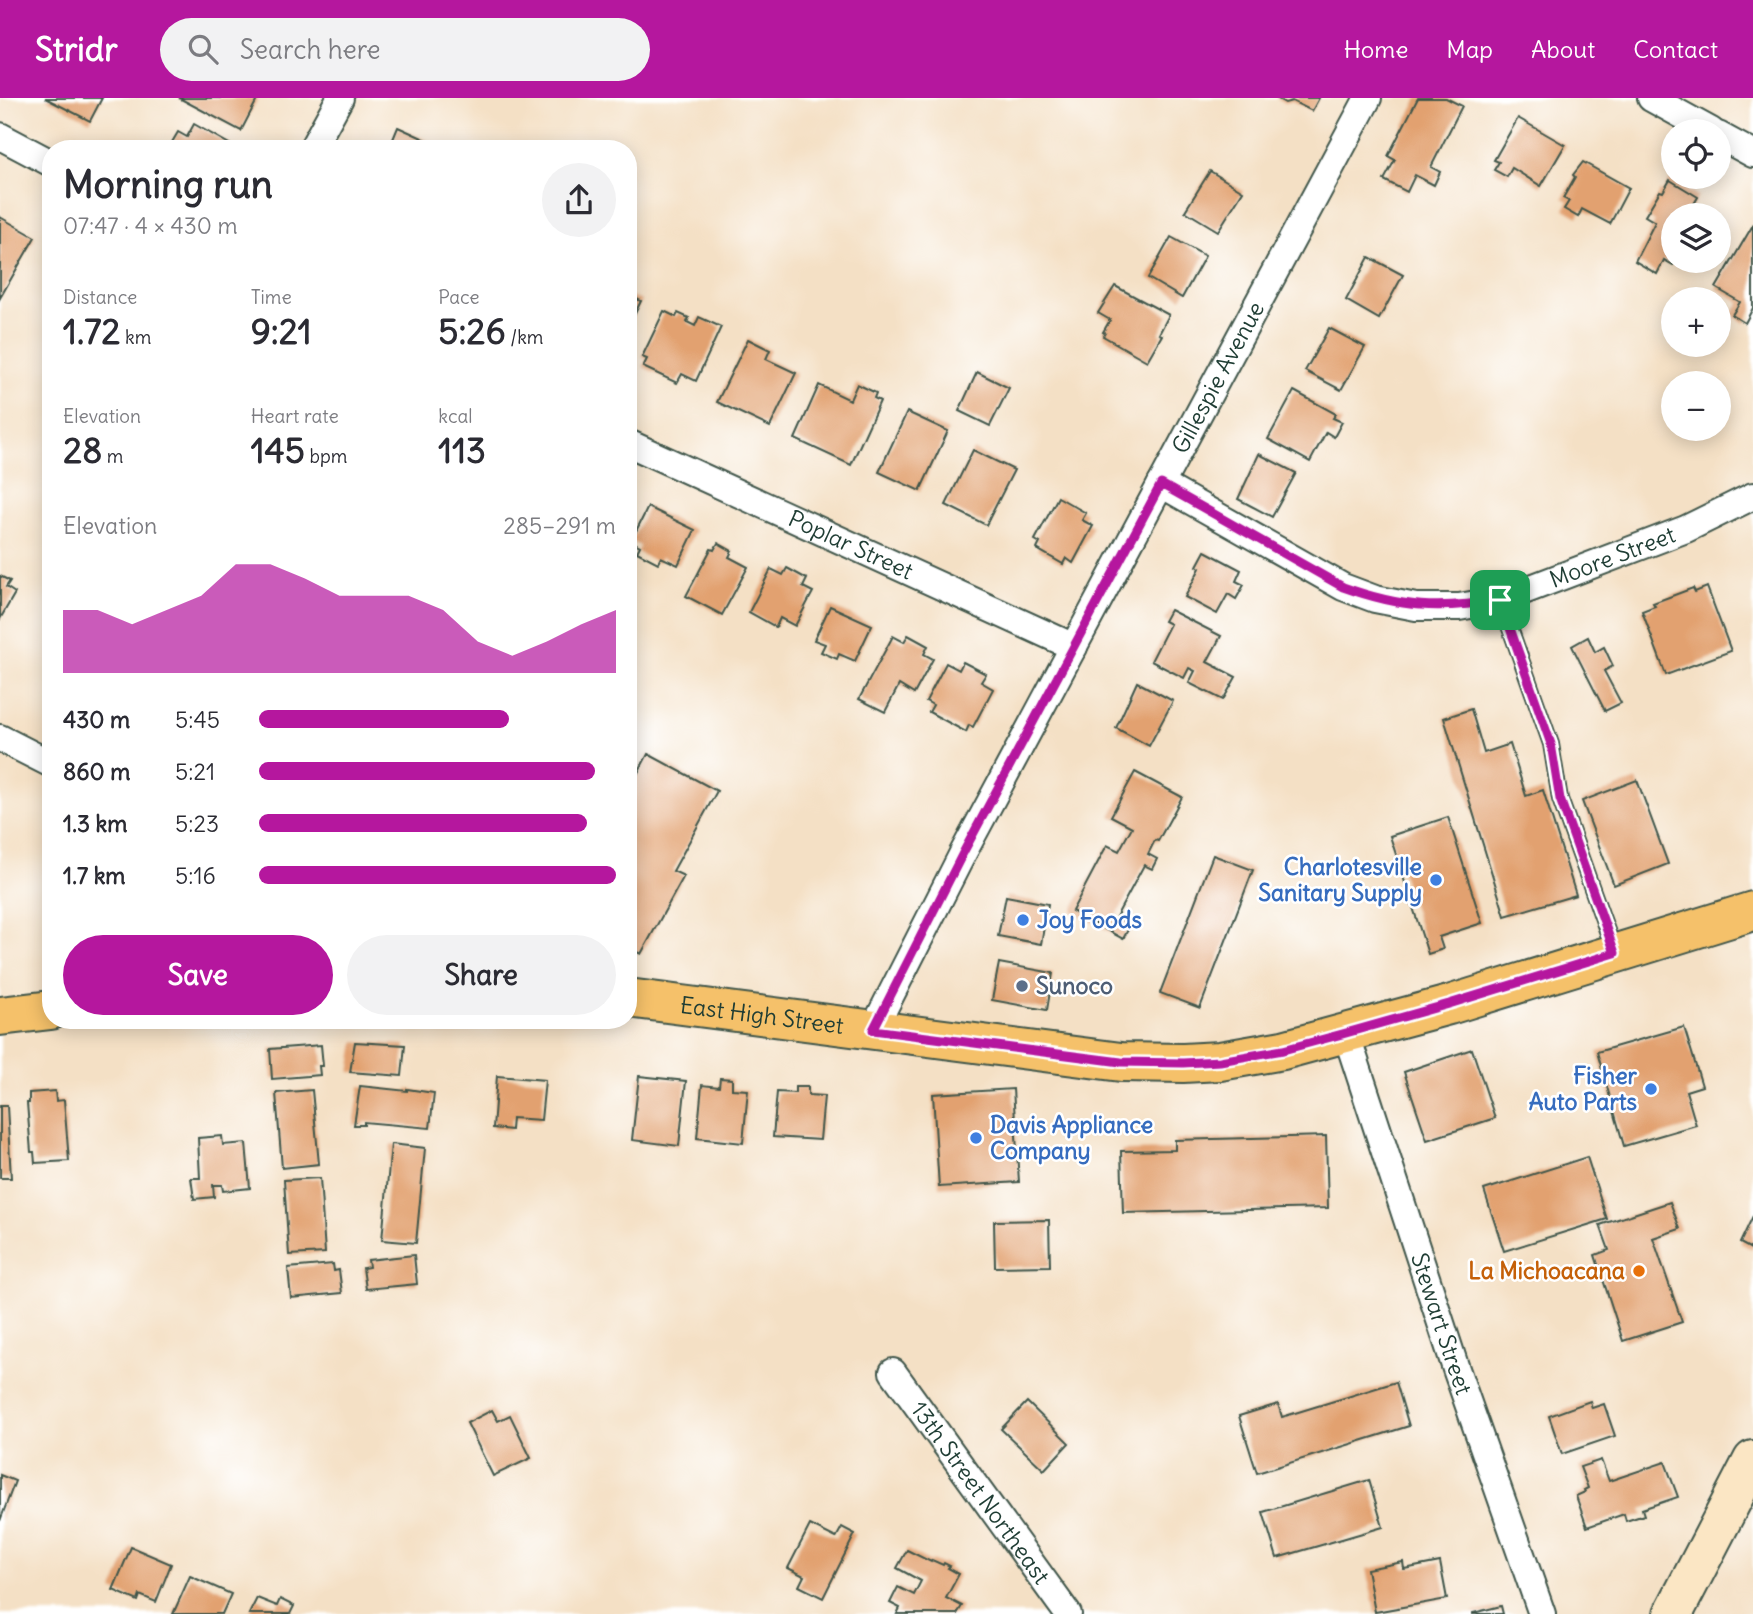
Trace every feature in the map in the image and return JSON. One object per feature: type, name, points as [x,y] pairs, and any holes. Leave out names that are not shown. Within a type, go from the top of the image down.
[{"type":"main road","name":"East High Street","points":[[637,999],[1121,1062],[1220,1061],[1283,1050],[1346,1033],[1753,911]]},
{"type":"main road","points":[[0,1016],[42,1011]]},
{"type":"main road","points":[[1673,1614],[1753,1460]]},
{"type":"street","points":[[317,140],[340,98]]},
{"type":"street","name":"Gillespie Avenue","points":[[873,1030],[963,853],[1368,98]]},
{"type":"street","points":[[1650,98],[1689,119]]},
{"type":"street","points":[[0,136],[42,158]]},
{"type":"street","points":[[1731,142],[1753,154]]},
{"type":"street","name":"Poplar Street","points":[[637,447],[1074,647]]},
{"type":"street","name":"Moore Street","points":[[1161,484],[1343,587],[1375,599],[1416,607],[1459,607],[1500,600],[1686,529],[1753,496]]},
{"type":"street","points":[[0,737],[42,759]]},
{"type":"street","name":"Stewart Street","points":[[1346,1033],[1456,1369],[1542,1614]]},
{"type":"street","name":"13th Street Northeast","points":[[893,1372],[1068,1614]]},
{"type":"lane","points":[[1500,600],[1551,744],[1560,799],[1615,953]]},
{"type":"building","points":[[45,98],[102,98],[90,121]]},
{"type":"building","points":[[179,98],[258,98],[241,131]]},
{"type":"building","points":[[1276,98],[1319,98],[1312,111],[1292,101],[1285,103]]},
{"type":"building","points":[[1418,98],[1446,98],[1462,106],[1431,167],[1440,172],[1434,185],[1415,175],[1407,192],[1384,180],[1395,160],[1388,156]]},
{"type":"building","points":[[1518,118],[1565,145],[1541,186],[1512,168],[1507,177],[1494,170],[1499,162],[1494,160]]},
{"type":"building","points":[[194,124],[222,140],[173,140],[178,132],[187,137]]},
{"type":"building","points":[[398,127],[427,140],[393,140]]},
{"type":"building","points":[[1583,162],[1629,188],[1610,224],[1582,209],[1578,217],[1564,209],[1569,201],[1563,198],[1575,177],[1573,175]]},
{"type":"building","points":[[1210,171],[1243,191],[1218,231],[1185,211]]},
{"type":"building","points":[[1665,189],[1685,189],[1698,197],[1694,203],[1661,203],[1661,266],[1657,274],[1635,261],[1655,222],[1645,216],[1660,191]]},
{"type":"building","points":[[0,217],[35,237],[0,298]]},
{"type":"building","points":[[1753,225],[1753,308],[1745,323],[1732,315],[1740,302],[1731,297],[1731,287],[1717,287],[1725,273],[1731,273],[1731,262]]},
{"type":"building","points":[[1171,237],[1205,256],[1182,298],[1148,278]]},
{"type":"building","points":[[1369,257],[1403,275],[1379,319],[1346,300]]},
{"type":"building","points":[[1115,286],[1169,315],[1159,334],[1162,335],[1147,361],[1103,336],[1110,320],[1098,313]]},
{"type":"building","points":[[664,311],[676,317],[678,313],[689,318],[687,322],[695,326],[699,317],[721,327],[696,381],[682,374],[677,383],[643,367],[647,359],[642,357]]},
{"type":"building","points":[[1329,328],[1365,347],[1341,390],[1305,371]]},
{"type":"building","points":[[748,339],[770,350],[766,359],[796,373],[770,427],[717,402]]},
{"type":"building","points":[[977,372],[1009,388],[990,426],[959,411]]},
{"type":"building","points":[[857,384],[876,393],[874,398],[880,401],[851,465],[795,439],[819,385],[850,400]]},
{"type":"building","points":[[1294,391],[1336,414],[1333,418],[1342,422],[1334,437],[1326,432],[1310,462],[1268,439]]},
{"type":"building","points":[[907,412],[948,431],[920,491],[879,472]]},
{"type":"building","points":[[973,450],[1014,470],[986,525],[946,505]]},
{"type":"building","points":[[1259,454],[1296,473],[1272,517],[1238,499]]},
{"type":"building","points":[[1058,497],[1086,513],[1082,520],[1093,526],[1073,563],[1066,558],[1063,564],[1037,549],[1040,543],[1035,540]]},
{"type":"building","points":[[648,507],[695,530],[678,565],[661,557],[658,563],[637,552],[640,546],[637,544],[637,529]]},
{"type":"building","points":[[718,543],[732,551],[729,557],[748,567],[722,615],[686,596],[711,549],[714,550]]},
{"type":"building","points":[[1205,551],[1241,570],[1236,581],[1244,585],[1236,599],[1228,594],[1217,614],[1185,597],[1200,568],[1197,566]]},
{"type":"building","points":[[787,568],[807,579],[803,587],[813,592],[795,626],[780,618],[776,627],[749,612],[771,569],[783,575]]},
{"type":"building","points":[[0,576],[10,581],[6,587],[15,593],[0,619]]},
{"type":"building","points":[[1707,587],[1731,651],[1666,675],[1642,611],[1655,606],[1653,603],[1693,588],[1695,592]]},
{"type":"building","points":[[830,606],[872,625],[855,661],[839,654],[837,659],[821,652],[825,644],[814,640]]},
{"type":"building","points":[[1170,610],[1221,636],[1207,662],[1236,677],[1223,700],[1189,683],[1195,671],[1189,668],[1184,678],[1151,661],[1170,624],[1164,621]]},
{"type":"building","points":[[908,635],[928,646],[924,654],[933,659],[914,694],[899,685],[885,712],[859,699],[893,636],[904,642]]},
{"type":"building","points":[[1588,637],[1595,652],[1604,647],[1613,666],[1604,671],[1621,703],[1605,711],[1572,646]]},
{"type":"building","points":[[963,662],[986,674],[981,682],[993,689],[973,727],[969,725],[966,732],[929,712],[933,705],[926,701],[946,663],[959,670]]},
{"type":"building","points":[[1137,682],[1173,701],[1149,746],[1116,728]]},
{"type":"building","points":[[1471,709],[1484,753],[1510,744],[1526,796],[1543,790],[1576,895],[1505,916],[1444,718]]},
{"type":"building","points":[[648,754],[717,791],[673,871],[684,876],[641,954],[637,952],[637,774]]},
{"type":"building","points":[[1135,772],[1182,797],[1148,854],[1157,859],[1152,869],[1144,865],[1116,917],[1131,924],[1123,939],[1072,911],[1107,845],[1119,851],[1132,827],[1111,816]]},
{"type":"building","points":[[1637,780],[1668,864],[1614,885],[1582,801]]},
{"type":"building","name":"Charlotesville Sanitary Supply","points":[[1448,817],[1482,923],[1439,937],[1443,949],[1428,954],[1390,836]]},
{"type":"building","points":[[1213,855],[1253,870],[1200,1008],[1160,993]]},
{"type":"building","name":"Joy Foods","points":[[1006,896],[1048,904],[1041,944],[998,936]]},
{"type":"building","name":"Sunoco","points":[[999,963],[1053,973],[1047,1010],[992,1000]]},
{"type":"building","name":"Fisher Auto Parts","points":[[1684,1027],[1702,1086],[1686,1091],[1696,1125],[1624,1146],[1597,1052]]},
{"type":"building","points":[[355,1042],[405,1045],[402,1076],[350,1072]]},
{"type":"building","points":[[321,1045],[323,1066],[319,1066],[320,1075],[272,1079],[270,1049]]},
{"type":"building","points":[[1472,1049],[1495,1118],[1427,1140],[1404,1072]]},
{"type":"building","points":[[497,1076],[545,1080],[541,1120],[512,1118],[511,1130],[493,1128]]},
{"type":"building","points":[[639,1076],[686,1081],[679,1146],[632,1140]]},
{"type":"building","points":[[720,1078],[732,1079],[732,1089],[748,1090],[743,1143],[697,1138],[702,1085],[719,1087]]},
{"type":"building","points":[[360,1086],[434,1093],[430,1128],[364,1122],[364,1125],[354,1125]]},
{"type":"building","points":[[795,1087],[808,1087],[808,1095],[824,1096],[820,1140],[773,1137],[777,1092],[795,1093]]},
{"type":"building","name":"Davis Appliance Company","points":[[1013,1089],[1019,1182],[939,1187],[933,1094]]},
{"type":"building","points":[[312,1090],[319,1164],[282,1168],[276,1093]]},
{"type":"building","points":[[55,1091],[56,1101],[64,1100],[69,1161],[35,1163],[34,1152],[31,1152],[27,1103],[29,1093]]},
{"type":"building","points":[[0,1106],[7,1106],[11,1178],[0,1178]]},
{"type":"building","points":[[222,1136],[223,1145],[246,1143],[250,1188],[223,1191],[222,1185],[213,1185],[214,1197],[194,1199],[191,1178],[200,1178],[198,1138]]},
{"type":"building","points":[[1326,1136],[1328,1208],[1123,1213],[1121,1151],[1175,1150],[1175,1140]]},
{"type":"building","points":[[391,1144],[425,1148],[416,1243],[382,1240]]},
{"type":"building","points":[[1587,1157],[1607,1219],[1504,1251],[1484,1190]]},
{"type":"building","points":[[320,1178],[325,1253],[289,1255],[284,1180]]},
{"type":"building","points":[[1670,1202],[1680,1229],[1653,1238],[1682,1322],[1623,1341],[1595,1255],[1609,1250],[1600,1225]]},
{"type":"building","points":[[1753,1216],[1753,1250],[1740,1243]]},
{"type":"building","points":[[1049,1220],[1050,1266],[995,1267],[994,1221]]},
{"type":"building","points":[[414,1255],[417,1284],[366,1289],[363,1268],[369,1267],[368,1260]]},
{"type":"building","points":[[333,1264],[334,1271],[339,1270],[342,1293],[291,1298],[288,1268]]},
{"type":"building","points":[[1396,1382],[1409,1426],[1257,1473],[1239,1416],[1278,1404],[1282,1417]]},
{"type":"building","points":[[1590,1401],[1592,1408],[1604,1404],[1615,1436],[1562,1454],[1549,1416]]},
{"type":"building","points":[[1027,1402],[1069,1443],[1044,1470],[1001,1429]]},
{"type":"building","points":[[492,1410],[498,1421],[510,1415],[531,1458],[493,1476],[467,1423]]},
{"type":"building","points":[[1601,1460],[1609,1481],[1665,1462],[1678,1497],[1642,1509],[1644,1515],[1626,1521],[1624,1514],[1587,1527],[1576,1496],[1588,1488],[1580,1467]]},
{"type":"building","points":[[0,1475],[15,1481],[0,1521]]},
{"type":"building","points":[[1369,1480],[1383,1527],[1277,1558],[1263,1512]]},
{"type":"building","points":[[810,1525],[836,1538],[842,1527],[855,1534],[823,1598],[799,1586],[804,1576],[788,1568]]},
{"type":"building","points":[[131,1547],[171,1564],[156,1602],[140,1595],[138,1601],[113,1590]]},
{"type":"building","points":[[907,1550],[931,1562],[944,1563],[959,1574],[946,1598],[962,1606],[957,1614],[897,1614],[900,1608],[890,1603],[898,1587],[914,1595],[921,1581],[897,1568]]},
{"type":"building","points":[[1403,1562],[1404,1569],[1440,1562],[1447,1599],[1375,1612],[1367,1569]]},
{"type":"building","points":[[190,1576],[231,1594],[222,1614],[173,1614]]},
{"type":"building","points":[[257,1598],[277,1606],[280,1599],[294,1606],[290,1614],[249,1614]]},
{"type":"building","points":[[1501,1606],[1503,1614],[1473,1614],[1473,1613]]},
{"type":"place","name":"Charlotesville Sanitary Supply","points":[[1436,880]]},
{"type":"place","name":"Joy Foods","points":[[1023,920]]},
{"type":"place","name":"Sunoco","points":[[1022,986]]},
{"type":"place","name":"Fisher Auto Parts","points":[[1651,1089]]},
{"type":"place","name":"Davis Appliance Company","points":[[976,1138]]},
{"type":"place","name":"La Michoacana","points":[[1639,1271]]},
{"type":"route","points":[[1161,484],[1343,587],[1375,599],[1416,607],[1459,607],[1500,600],[1551,744],[1560,799],[1615,953],[1346,1033],[1283,1050],[1220,1061],[1121,1062],[873,1030],[963,853],[1161,484]]}]
